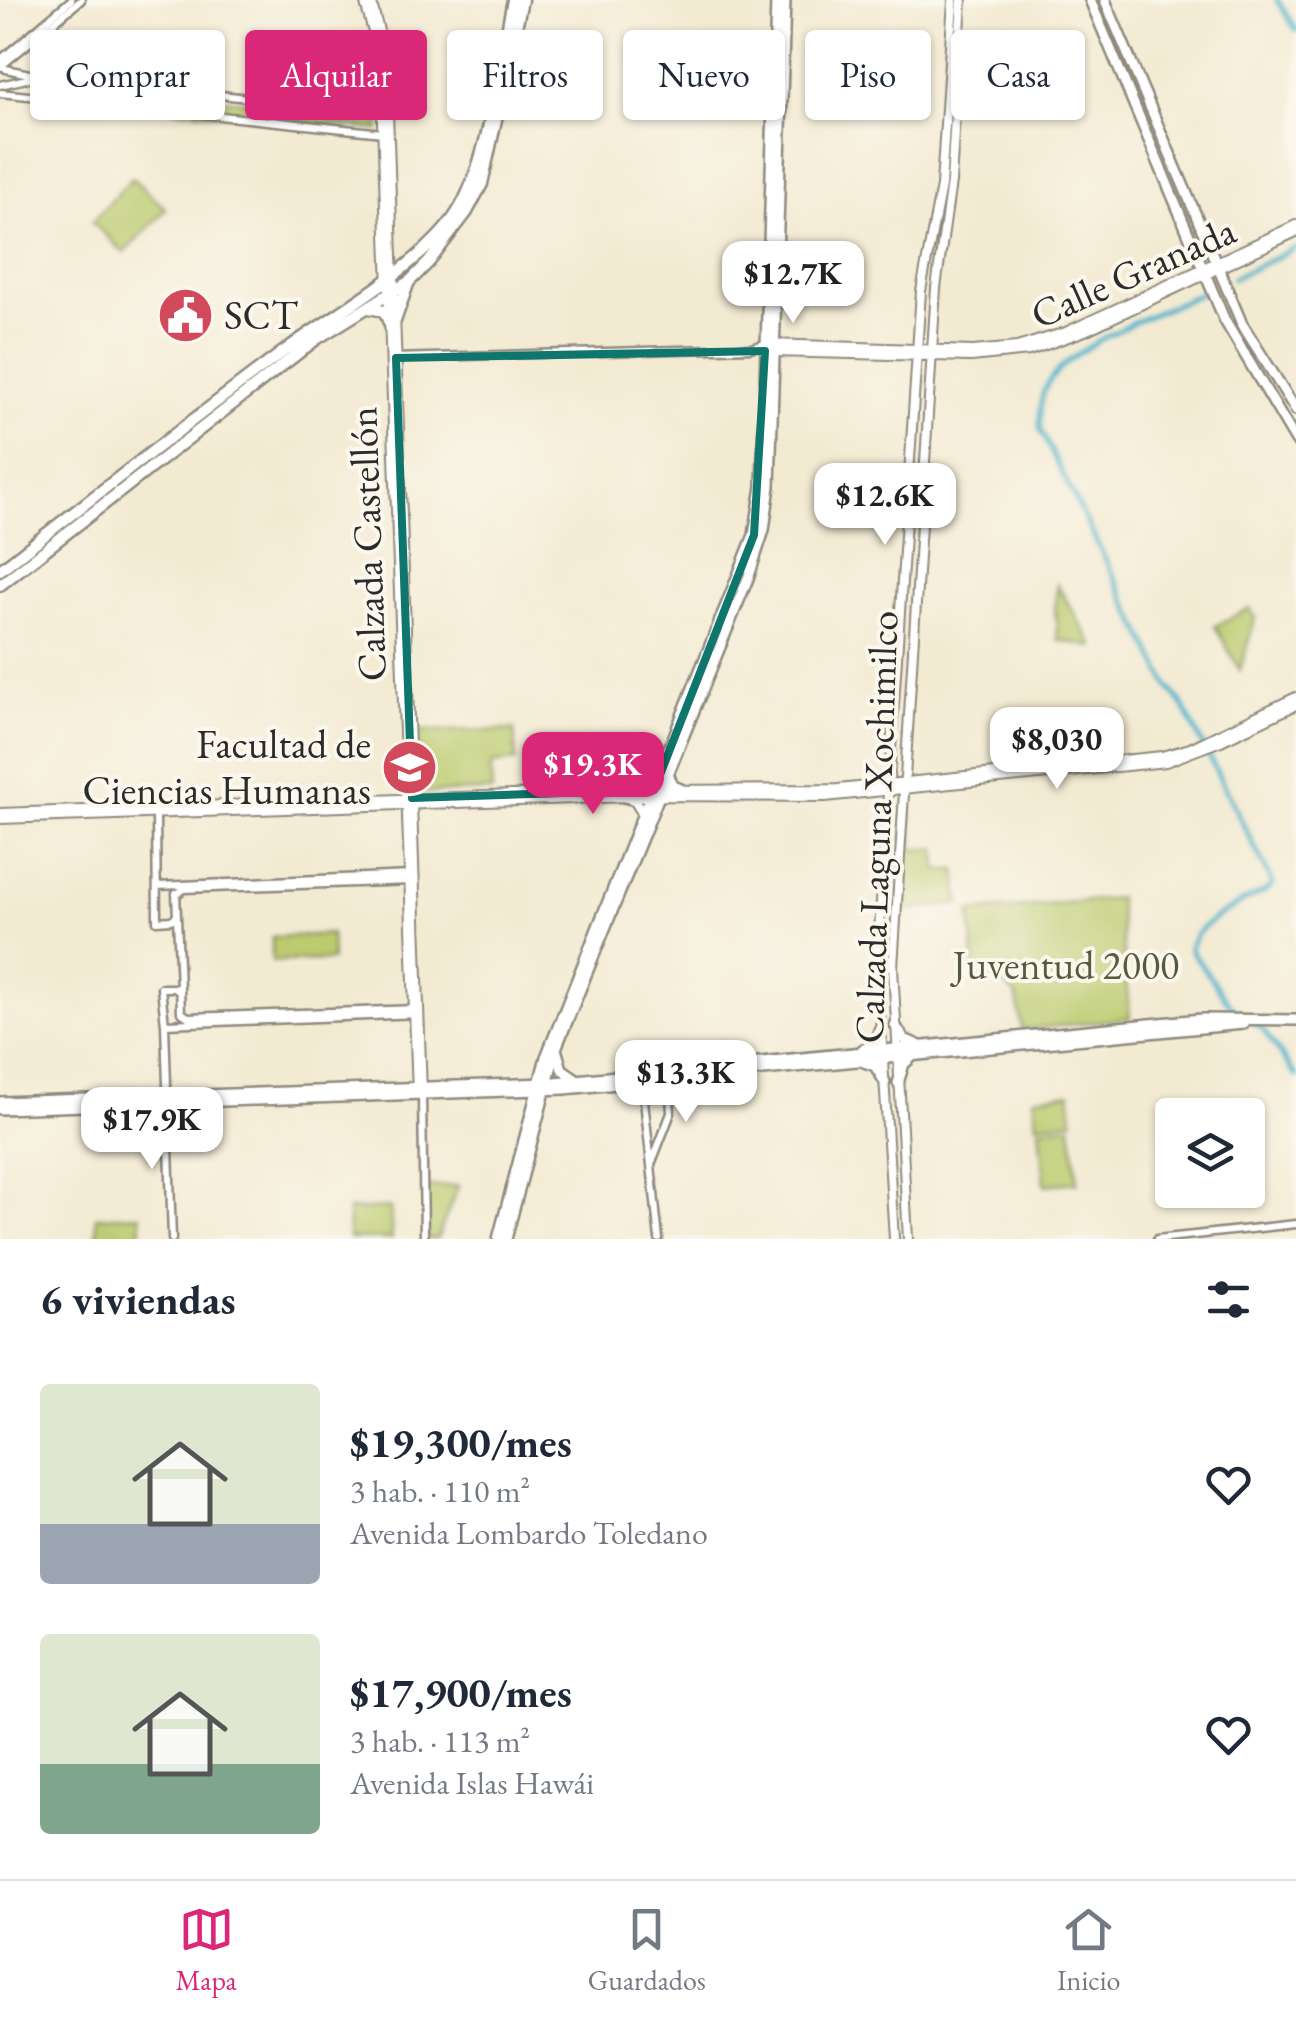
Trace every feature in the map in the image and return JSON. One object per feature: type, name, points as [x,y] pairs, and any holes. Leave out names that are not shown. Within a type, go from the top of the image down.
[{"type":"highway","points":[[0,570],[440,235],[466,197],[482,149],[513,0]]},
{"type":"highway","points":[[0,585],[314,340],[410,281],[429,262],[468,212],[482,184],[522,0]]},
{"type":"highway","points":[[392,323],[410,281]]},
{"type":"highway","points":[[363,309],[380,308],[392,323]]},
{"type":"highway","points":[[229,406],[239,394],[237,387]]},
{"type":"main road","name":"Calzada Castellón","points":[[368,0],[374,30]]},
{"type":"main road","name":"Calzada Castellón","points":[[368,0],[385,58],[419,1093]]},
{"type":"main road","points":[[498,1239],[546,1057],[573,984],[643,814],[669,771],[750,576],[764,530],[770,486],[776,0]]},
{"type":"main road","points":[[540,1087],[754,535],[762,487],[785,0]]},
{"type":"main road","name":"Calzada Laguna Xochimilco","points":[[894,1239],[877,963],[922,281],[942,175],[954,0]]},
{"type":"main road","name":"Calzada Laguna Xochimilco","points":[[960,30],[962,0]]},
{"type":"main road","points":[[1090,0],[1231,333],[1296,441]]},
{"type":"main road","points":[[1105,0],[1242,324],[1293,405]]},
{"type":"main road","points":[[950,56],[951,86]]},
{"type":"main road","points":[[1133,102],[1148,106]]},
{"type":"main road","name":"Calzada Castellón","points":[[384,120],[386,132]]},
{"type":"main road","name":"Calzada Laguna Xochimilco","points":[[908,1239],[892,966],[936,281],[951,182],[954,120]]},
{"type":"main road","name":"Calle Granada","points":[[769,348],[932,353],[1003,349],[1050,338],[1296,228]]},
{"type":"main road","points":[[1262,382],[1274,382],[1293,405]]},
{"type":"main road","points":[[82,522],[100,502],[97,496]]},
{"type":"main road","points":[[905,526],[912,534],[920,530]]},
{"type":"main road","points":[[904,546],[912,544],[918,556]]},
{"type":"main road","points":[[903,786],[1162,756],[1203,746],[1296,697]]},
{"type":"main road","points":[[0,816],[477,798],[520,800],[683,790],[802,793],[1022,777],[1154,764],[1296,706]]},
{"type":"main road","points":[[905,764],[911,778],[921,781]]},
{"type":"main road","points":[[1054,774],[1067,766]]},
{"type":"main road","points":[[1022,777],[1036,774],[1039,769]]},
{"type":"main road","points":[[669,771],[672,785],[683,790]]},
{"type":"main road","points":[[409,801],[456,802],[537,793],[868,793],[889,788]]},
{"type":"main road","points":[[520,800],[534,798],[537,793]]},
{"type":"main road","points":[[868,793],[882,797],[888,807]]},
{"type":"main road","points":[[624,796],[635,800],[643,814]]},
{"type":"main road","points":[[884,864],[883,909],[895,916]]},
{"type":"main road","points":[[880,918],[891,925],[892,966]]},
{"type":"main road","points":[[590,965],[601,928],[598,924]]},
{"type":"main road","points":[[568,1018],[564,1012],[573,984]]},
{"type":"main road","points":[[756,1066],[786,1067],[980,1041],[1200,1019],[1296,1023]]},
{"type":"main road","points":[[895,1025],[904,1040],[918,1050],[957,1050],[1249,1022]]},
{"type":"main road","points":[[858,1056],[874,1043],[882,1026]]},
{"type":"main road","points":[[957,1050],[980,1041]]},
{"type":"main road","points":[[557,1046],[562,1069],[582,1080]]},
{"type":"main road","points":[[898,1083],[904,1064],[918,1050]]},
{"type":"main road","points":[[540,1087],[756,1066],[823,1055],[858,1056],[875,1066],[885,1082]]},
{"type":"main road","points":[[786,1067],[820,1061],[823,1055]]},
{"type":"main road","points":[[513,1088],[532,1076],[546,1057]]},
{"type":"main road","points":[[0,1105],[565,1089],[642,1082],[668,1075]]},
{"type":"main road","points":[[513,1088],[527,1104],[532,1119]]},
{"type":"main road","points":[[506,1239],[532,1119],[547,1098],[565,1089]]},
{"type":"street","points":[[1,64],[71,0]]},
{"type":"street","points":[[1,64],[82,0]]},
{"type":"street","points":[[1,64],[6,69],[30,74]]},
{"type":"street","points":[[0,89],[30,79]]},
{"type":"street","points":[[0,89],[386,132]]},
{"type":"street","name":"Calle Granada","points":[[393,358],[769,348]]},
{"type":"street","points":[[156,810],[160,886],[157,921],[174,918]]},
{"type":"street","points":[[160,886],[411,878]]},
{"type":"street","points":[[160,886],[176,895]]},
{"type":"street","points":[[171,987],[176,981],[176,895],[182,890],[223,886]]},
{"type":"street","points":[[174,918],[181,1012]]},
{"type":"street","points":[[172,1239],[161,988],[171,987],[180,993]]},
{"type":"street","points":[[181,1012],[188,1017],[233,1018],[417,1011]]},
{"type":"street","points":[[165,1024],[181,1012]]},
{"type":"street","points":[[165,1024],[233,1018]]},
{"type":"street","points":[[651,1163],[672,1113],[668,1075]]},
{"type":"street","points":[[642,1082],[659,1239]]},
{"type":"street","points":[[419,1093],[424,1239]]},
{"type":"street","points":[[646,1141],[650,1147],[657,1146]]},
{"type":"street","points":[[1157,1239],[1296,1224]]},
{"type":"highlighted area","points":[[765,351],[754,535],[654,790],[412,798],[396,358]]},
{"type":"green space","points":[[225,99],[245,101],[245,117],[225,114]]},
{"type":"green space","points":[[379,120],[379,130],[303,122]]},
{"type":"green space","points":[[132,178],[166,209],[124,253],[92,222]]},
{"type":"green space","points":[[1057,585],[1094,646],[1058,640]]},
{"type":"green space","points":[[1250,608],[1255,618],[1240,670],[1215,626]]},
{"type":"green space","points":[[514,730],[516,761],[491,764],[492,791],[416,793],[414,731]]},
{"type":"green space","points":[[910,803],[913,850],[937,848],[938,870],[956,870],[960,904],[902,910],[899,906],[906,811]]},
{"type":"green space","name":"Juventud 2000","points":[[1118,898],[1130,1018],[1022,1030],[1017,997],[1000,979],[976,980],[970,912]]},
{"type":"green space","points":[[331,934],[332,960],[272,961],[272,937]]},
{"type":"green space","points":[[1070,1093],[1073,1120],[1037,1124],[1034,1097]]},
{"type":"green space","points":[[1071,1125],[1078,1182],[1045,1185],[1040,1128]]},
{"type":"green space","points":[[458,1186],[437,1239],[427,1239],[426,1187]]},
{"type":"green space","points":[[390,1208],[392,1239],[349,1239],[348,1210]]},
{"type":"green space","points":[[140,1215],[141,1239],[97,1239],[96,1217]]},
{"type":"waterway","points":[[1277,0],[1296,30]]},
{"type":"waterway","points":[[1233,278],[1296,248]]},
{"type":"waterway","points":[[1206,291],[1116,332],[1071,359],[1044,391],[1040,429],[1169,687],[1183,706],[1273,883],[1211,921],[1193,939],[1190,949],[1229,1004],[1263,1030],[1296,1076]]},
{"type":"place","name":"SCT","points":[[185,315]]},
{"type":"place","name":"Facultad de Ciencias Humanas","points":[[410,767]]}]
